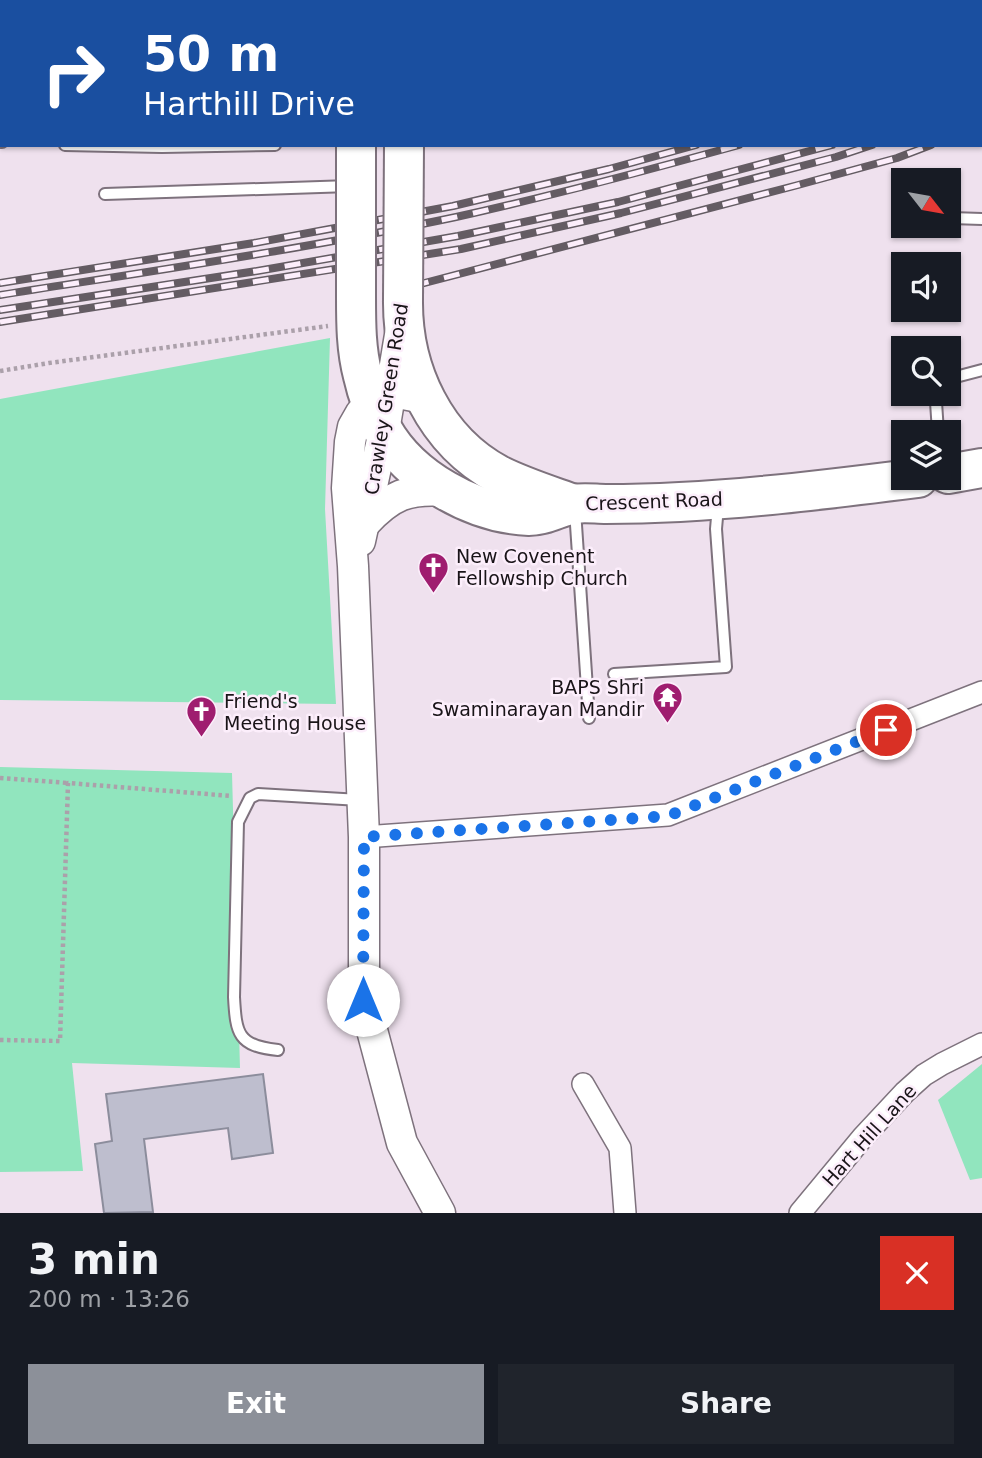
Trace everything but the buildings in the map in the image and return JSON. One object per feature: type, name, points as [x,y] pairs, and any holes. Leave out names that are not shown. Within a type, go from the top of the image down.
[{"type":"highway","name":"Crawley Green Road","points":[[356,147],[358,350],[363,376],[392,406],[414,370],[403,311],[404,147]]},
{"type":"highway","points":[[392,406],[407,459],[446,491]]},
{"type":"highway","points":[[392,406],[440,425],[483,465],[522,485],[574,504]]},
{"type":"highway","points":[[961,472],[982,468]]},
{"type":"highway","name":"Crescent Road","points":[[446,491],[482,507],[529,516],[547,514],[574,504],[644,504],[718,499],[891,481]]},
{"type":"street","name":"Crawley Green Road","points":[[353,566],[392,406],[360,413],[353,427],[348,457],[347,488],[353,566],[364,837],[363,1000],[402,1143],[440,1213]]},
{"type":"street","name":"Crescent Road","points":[[365,523],[387,502],[398,496],[427,489],[446,491]]},
{"type":"street","points":[[364,837],[668,816],[982,692]]},
{"type":"street","name":"Hart Hill Lane","points":[[800,1213],[863,1137],[905,1092],[942,1063],[982,1044]]},
{"type":"street","points":[[583,1084],[620,1148],[625,1213]]},
{"type":"lane","points":[[105,194],[356,186]]},
{"type":"lane","points":[[961,218],[982,219]]},
{"type":"lane","points":[[961,376],[982,370]]},
{"type":"lane","points":[[614,674],[726,667],[716,529],[718,499]]},
{"type":"lane","points":[[574,504],[589,718]]},
{"type":"lane","points":[[278,1050],[258,1048],[245,1041],[236,1023],[234,997],[238,822],[250,798],[258,794],[362,800]]},
{"type":"path","points":[[0,371],[356,309]]},
{"type":"path","points":[[0,778],[250,798]]},
{"type":"path","points":[[0,1040],[60,1041],[68,782]]},
{"type":"green space","points":[[330,338],[325,509],[336,704],[0,700],[0,399]]},
{"type":"green space","points":[[0,767],[232,773],[240,1068],[72,1063],[83,1171],[0,1172]]},
{"type":"green space","points":[[982,1064],[982,1178],[970,1180],[938,1100]]},
{"type":"railway","points":[[0,283],[254,243],[453,206],[689,147]]},
{"type":"railway","points":[[0,295],[399,229],[563,192],[732,147]]},
{"type":"railway","points":[[0,310],[257,271],[458,236],[618,202],[824,147]]},
{"type":"railway","points":[[0,322],[461,249],[621,213],[866,147]]},
{"type":"railway","points":[[413,286],[798,185],[897,158],[926,147]]},
{"type":"place","name":"New Covenent Fellowship Church","points":[[433,594]]},
{"type":"place","name":"BAPS Shri Swaminarayan Mandir","points":[[667,725]]},
{"type":"place","name":"Friend's Meeting House","points":[[201,739]]},
{"type":"route","points":[[363,1000],[364,837],[668,816],[886,730]]}]
